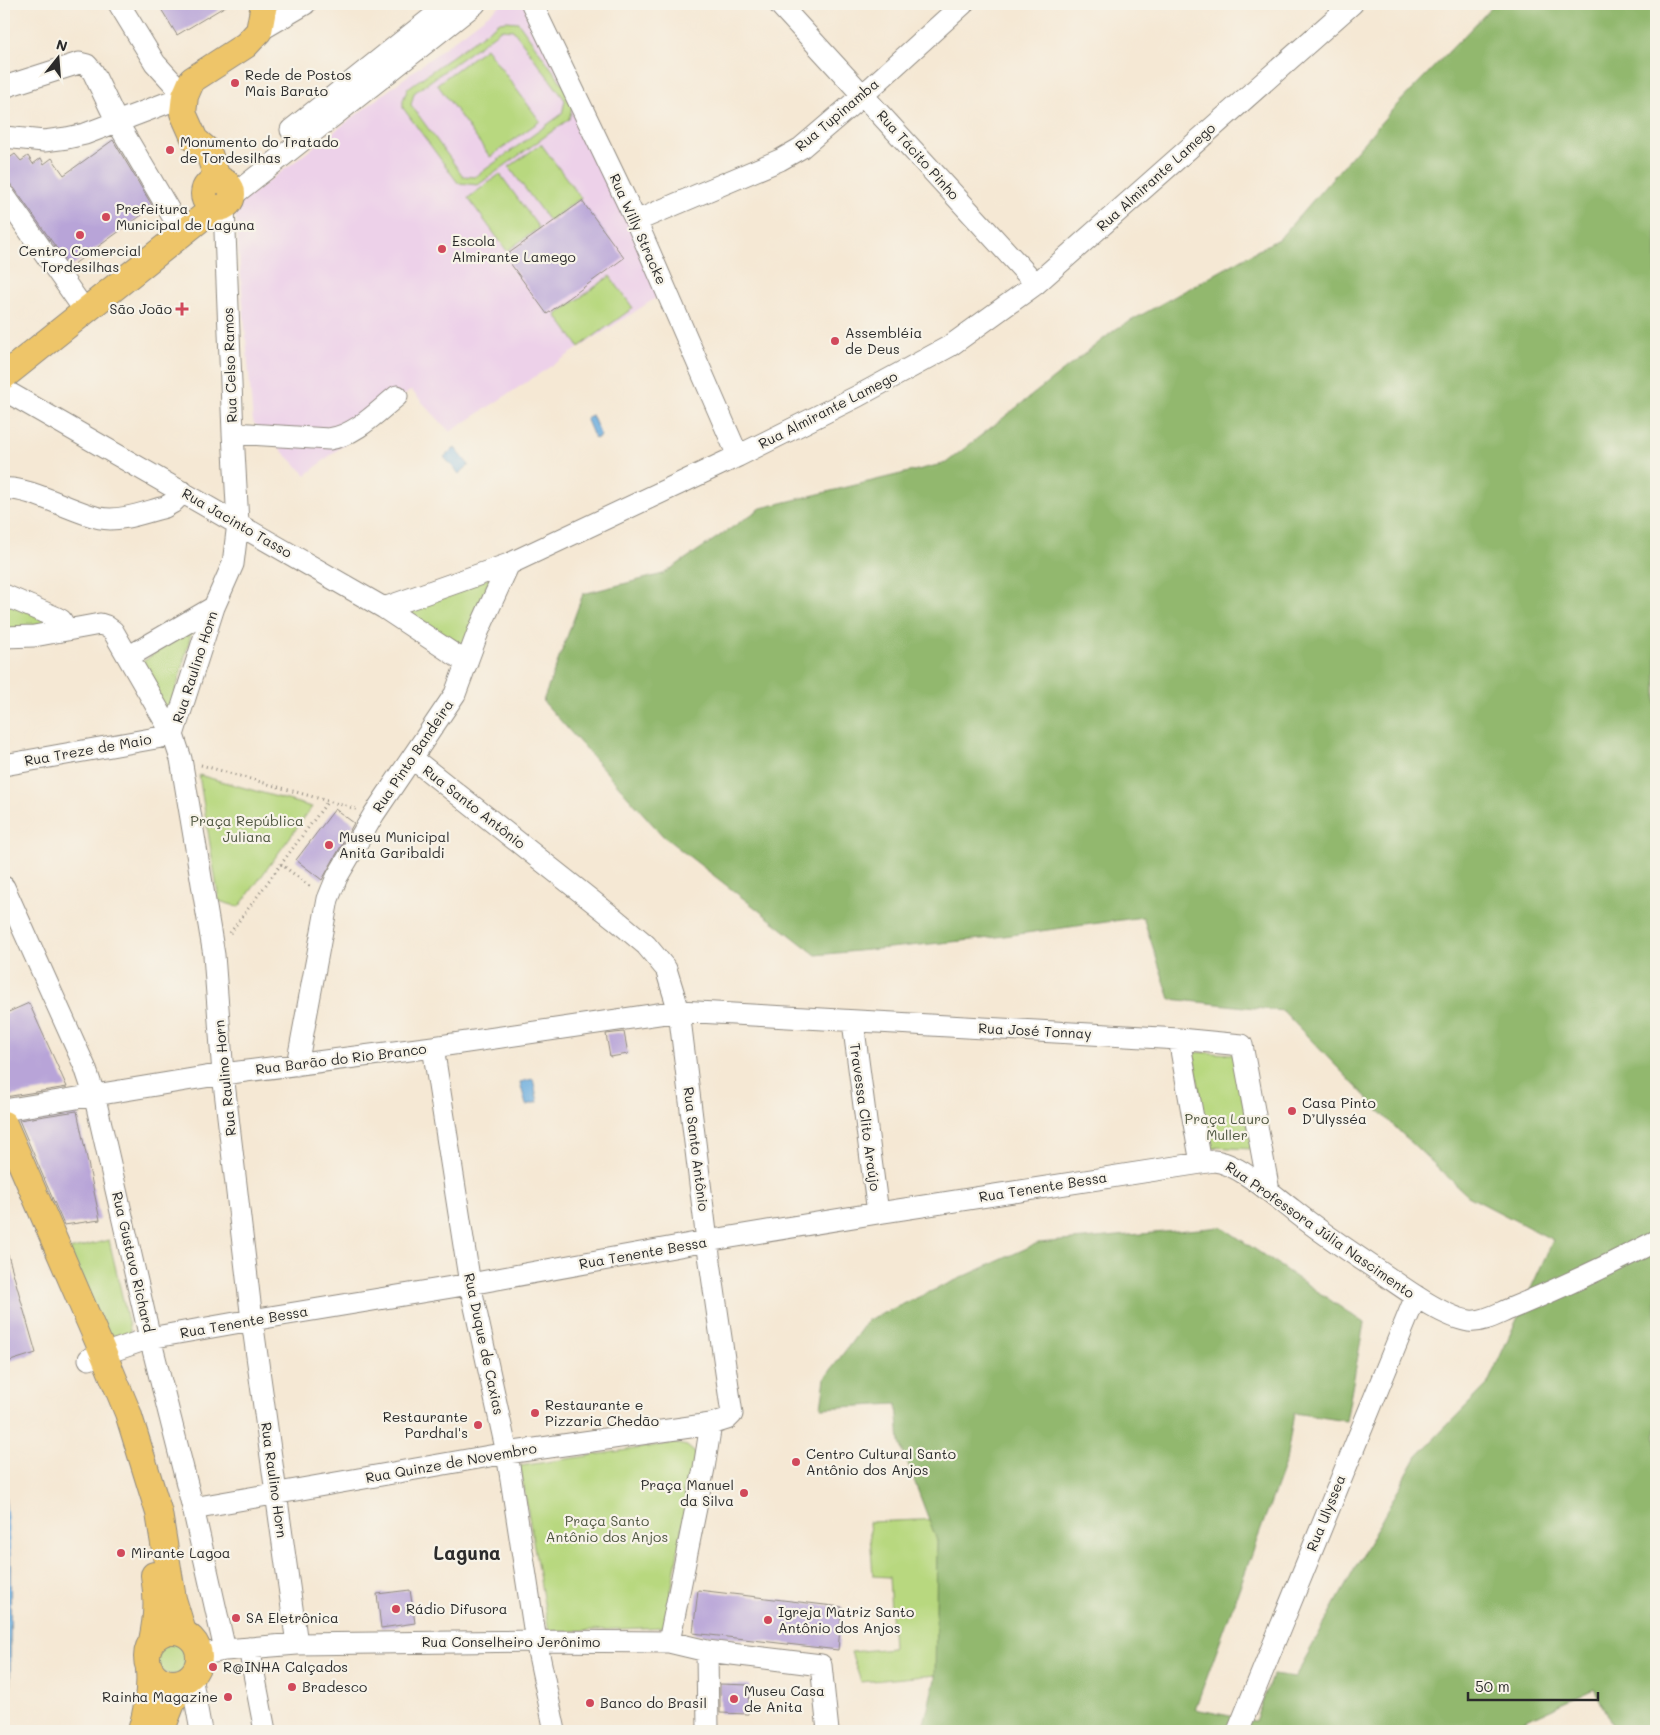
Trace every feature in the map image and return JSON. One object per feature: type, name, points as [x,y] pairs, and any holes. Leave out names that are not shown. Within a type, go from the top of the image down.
[{"type":"main road","points":[[217,195],[208,151],[195,140],[183,113],[185,96],[192,80],[246,45],[260,31],[264,4]]},
{"type":"main road","points":[[4,376],[81,305],[176,222],[217,195]]},
{"type":"main road","points":[[4,357],[81,305],[217,195]]},
{"type":"main road","points":[[4,1124],[53,1254],[96,1357],[144,1516],[156,1592],[157,1616],[152,1641]]},
{"type":"main road","points":[[4,1157],[53,1254]]},
{"type":"main road","points":[[96,1357],[128,1413],[160,1513],[173,1599],[183,1632]]},
{"type":"main road","points":[[161,1731],[174,1698],[192,1671],[197,1646],[183,1632],[174,1630],[158,1635],[152,1641],[147,1650],[146,1660],[154,1676],[168,1683],[192,1671]]},
{"type":"main road","points":[[142,1731],[150,1686],[150,1670]]},
{"type":"street","points":[[4,137],[44,141],[84,134],[185,96],[155,63],[119,4]]},
{"type":"street","points":[[260,31],[305,4]]},
{"type":"street","points":[[217,195],[449,4]]},
{"type":"street","points":[[217,195],[475,4]]},
{"type":"street","name":"Rua Willy Stracke","points":[[532,4],[636,221],[738,456]]},
{"type":"street","name":"Rua Tácito Pinho","points":[[779,4],[1036,284]]},
{"type":"street","name":"Rua Tupinamba","points":[[636,221],[780,160],[800,148],[863,95],[963,4]]},
{"type":"street","name":"Rua Almirante Lamego","points":[[384,608],[509,564],[738,456],[858,396],[950,346],[1036,284],[1352,4]]},
{"type":"street","points":[[4,87],[79,63],[87,65],[93,72],[117,122],[176,222]]},
{"type":"street","points":[[4,195],[81,305]]},
{"type":"street","name":"Rua Celso Ramos","points":[[217,195],[238,523]]},
{"type":"street","name":"Rua Jacinto Tasso","points":[[4,390],[384,608],[467,663]]},
{"type":"street","points":[[233,433],[329,439],[340,437],[350,433],[398,396]]},
{"type":"street","points":[[4,490],[18,490],[100,518],[116,519],[165,507],[183,492]]},
{"type":"street","name":"Rua Raulino Horn","points":[[238,523],[233,564],[214,607],[173,735],[181,759],[214,955],[223,1074],[252,1320],[297,1644]]},
{"type":"street","name":"Rua Pinto Bandeira","points":[[297,1065],[328,899],[337,877],[374,814],[455,694],[478,632],[509,564]]},
{"type":"street","points":[[4,595],[55,617],[60,620],[67,630]]},
{"type":"street","points":[[128,657],[214,607]]},
{"type":"street","points":[[4,637],[34,636],[100,624],[106,626],[113,631],[173,735]]},
{"type":"street","name":"Rua Treze de Maio","points":[[4,765],[173,735]]},
{"type":"street","name":"Rua Santo Antônio","points":[[412,758],[646,945],[666,969],[679,1011],[707,1241],[732,1407],[732,1414],[727,1419],[711,1424]]},
{"type":"street","name":"Rua Gustavo Richard","points":[[4,887],[85,1067],[94,1094],[225,1650]]},
{"type":"street","name":"Rua José Tonnay","points":[[679,1011],[1179,1039],[1242,1045],[1269,1192]]},
{"type":"street","name":"Rua Barão do Rio Branco","points":[[4,1110],[223,1074],[433,1047],[679,1011]]},
{"type":"street","name":"Travessa Clito Araújo","points":[[852,1022],[878,1213]]},
{"type":"street","points":[[1179,1039],[1202,1163]]},
{"type":"street","name":"Rua Duque de Caxias","points":[[433,1047],[470,1284],[507,1453],[536,1641],[555,1731]]},
{"type":"street","name":"Rua Professora Júlia Nascimento","points":[[1202,1163],[1223,1162],[1233,1166],[1308,1223],[1416,1296],[1454,1317],[1470,1321],[1484,1319],[1530,1300],[1656,1242]]},
{"type":"street","name":"Rua Tenente Bessa","points":[[96,1357],[150,1338],[252,1320],[470,1284],[707,1241],[1202,1163]]},
{"type":"street","name":"Rua Ulyssea","points":[[1238,1731],[1416,1296]]},
{"type":"street","points":[[669,1642],[711,1424]]},
{"type":"street","name":"Rua Quinze de Novembro","points":[[193,1508],[507,1453],[711,1424]]},
{"type":"street","name":"Rua Conselheiro Jerônimo","points":[[192,1671],[225,1650],[297,1644],[536,1641],[669,1642],[707,1651],[821,1665],[828,1731]]},
{"type":"street","points":[[249,1648],[265,1731]]},
{"type":"street","points":[[707,1651],[708,1731]]},
{"type":"street","points":[[192,1671],[201,1731]]},
{"type":"path","points":[[181,759],[374,814]]},
{"type":"path","points":[[214,955],[328,801]]},
{"type":"path","points":[[281,864],[328,899]]},
{"type":"shaded area","name":"Escola Almirante Lamego","points":[[502,4],[528,4],[665,292],[450,432],[411,390],[306,475],[253,422],[235,207]]},
{"type":"green space","points":[[1495,4],[1656,4],[1656,1731],[1615,1731],[1594,1689],[1503,1731],[922,1731],[935,1679],[937,1541],[900,1443],[897,1404],[821,1408],[825,1378],[868,1320],[1038,1243],[1222,1227],[1364,1323],[1346,1421],[1294,1413],[1286,1461],[1195,1709],[1255,1721],[1273,1674],[1295,1677],[1417,1456],[1487,1385],[1553,1240],[1468,1196],[1398,1130],[1283,1011],[1170,999],[1143,917],[982,939],[816,955],[663,836],[543,701],[583,594],[663,574],[761,508],[946,463],[1116,329],[1280,238],[1392,110]]},
{"type":"green space","points":[[500,22],[518,22],[572,97],[573,105],[569,119],[478,185],[458,183],[403,108],[403,100],[408,88]],"holes":[[[502,29],[513,30],[565,100],[562,114],[475,177],[463,176],[411,105],[414,93]]]},
{"type":"green space","points":[[486,48],[540,121],[490,157],[437,84]]},
{"type":"green space","points":[[541,144],[581,198],[549,221],[509,167]]},
{"type":"green space","points":[[500,174],[539,228],[507,251],[468,198]]},
{"type":"green space","points":[[610,276],[633,308],[579,347],[556,315]]},
{"type":"green space","points":[[496,575],[466,647],[406,613]]},
{"type":"green space","points":[[4,600],[55,625],[4,632]]},
{"type":"green space","points":[[193,627],[169,715],[138,665]]},
{"type":"green space","name":"Praça República Juliana","points":[[199,775],[312,807],[239,907],[219,901]]},
{"type":"green space","name":"Praça Lauro Muller","points":[[1193,1052],[1233,1054],[1253,1149],[1209,1147]]},
{"type":"green space","points":[[109,1240],[131,1334],[105,1337],[69,1250]]},
{"type":"green space","name":"Praça Santo Antônio dos Anjos","points":[[674,1443],[687,1446],[695,1453],[665,1627],[549,1632],[520,1466]]},
{"type":"green space","points":[[945,1519],[946,1674],[861,1682],[851,1652],[893,1648],[889,1577],[873,1576],[869,1522]]},
{"type":"green space","points":[[177,1635],[184,1638],[190,1644],[193,1655],[192,1663],[184,1672],[177,1675],[169,1675],[162,1672],[154,1663],[153,1651],[156,1644],[165,1636]]},
{"type":"water","points":[[592,415],[601,436],[595,439],[586,418]]},
{"type":"water","points":[[455,448],[469,465],[459,474],[444,457]]},
{"type":"water","points":[[533,1079],[538,1102],[526,1105],[520,1082]]},
{"type":"water","points":[[4,1491],[11,1529],[10,1685],[4,1727]]},
{"type":"pier","points":[[5,1489],[13,1529],[12,1687],[11,1560]]},
{"type":"building","points":[[158,4],[229,4],[177,35]]},
{"type":"building","name":"Centro Comercial Tordesilhas","points":[[113,140],[153,207],[70,267],[14,188],[4,177],[4,162],[15,154],[21,161],[28,156],[33,164],[41,158],[44,164],[52,158],[64,175]]},
{"type":"building","points":[[582,201],[624,258],[547,314],[505,256]]},
{"type":"building","name":"Museu Municipal Anita Garibaldi","points":[[335,809],[354,823],[322,880],[296,860]]},
{"type":"building","points":[[29,1003],[67,1087],[5,1097],[4,1014]]},
{"type":"building","points":[[624,1032],[628,1054],[610,1057],[606,1034]]},
{"type":"building","points":[[77,1111],[100,1220],[64,1225],[19,1120]]},
{"type":"building","points":[[4,1255],[8,1255],[36,1353],[4,1363]]},
{"type":"building","name":"Rádio Difusora","points":[[410,1590],[415,1623],[381,1628],[377,1594]]},
{"type":"building","name":"Igreja Matriz Santo Antônio dos Anjos","points":[[698,1590],[842,1607],[838,1650],[693,1633]]},
{"type":"building","name":"Museu Casa de Anita","points":[[720,1684],[749,1685],[748,1714],[720,1713]]},
{"type":"place","name":"Rede de Postos Mais Barato","points":[[235,83]]},
{"type":"place","name":"Monumento do Tratado de Tordesilhas","points":[[170,150]]},
{"type":"place","name":"Prefeitura Municipal de Laguna","points":[[106,217]]},
{"type":"place","name":"Centro Comercial Tordesilhas","points":[[80,235]]},
{"type":"place","name":"Escola Almirante Lamego","points":[[442,249]]},
{"type":"place","name":"São João","points":[[182,309]]},
{"type":"place","name":"Assembléia de Deus","points":[[835,341]]},
{"type":"place","name":"Museu Municipal Anita Garibaldi","points":[[329,845]]},
{"type":"place","name":"Casa Pinto D’Ulysséa","points":[[1292,1111]]},
{"type":"place","name":"Restaurante e Pizzaria Chedão","points":[[535,1413]]},
{"type":"place","name":"Restaurante Pardhal's","points":[[478,1425]]},
{"type":"place","name":"Centro Cultural Santo Antônio dos Anjos","points":[[796,1462]]},
{"type":"place","name":"Praça Manuel da Silva","points":[[744,1493]]},
{"type":"place","name":"Mirante Lagoa","points":[[121,1553]]},
{"type":"place","name":"Rádio Difusora","points":[[396,1609]]},
{"type":"place","name":"SA Eletrônica","points":[[236,1618]]},
{"type":"place","name":"Igreja Matriz Santo Antônio dos Anjos","points":[[768,1620]]},
{"type":"place","name":"R@INHA Calçados","points":[[213,1667]]},
{"type":"place","name":"Bradesco","points":[[292,1687]]},
{"type":"place","name":"Rainha Magazine","points":[[228,1697]]},
{"type":"place","name":"Museu Casa de Anita","points":[[734,1699]]},
{"type":"place","name":"Banco do Brasil","points":[[590,1703]]},
{"type":"district","name":"Laguna","points":[[467,1553]]}]
